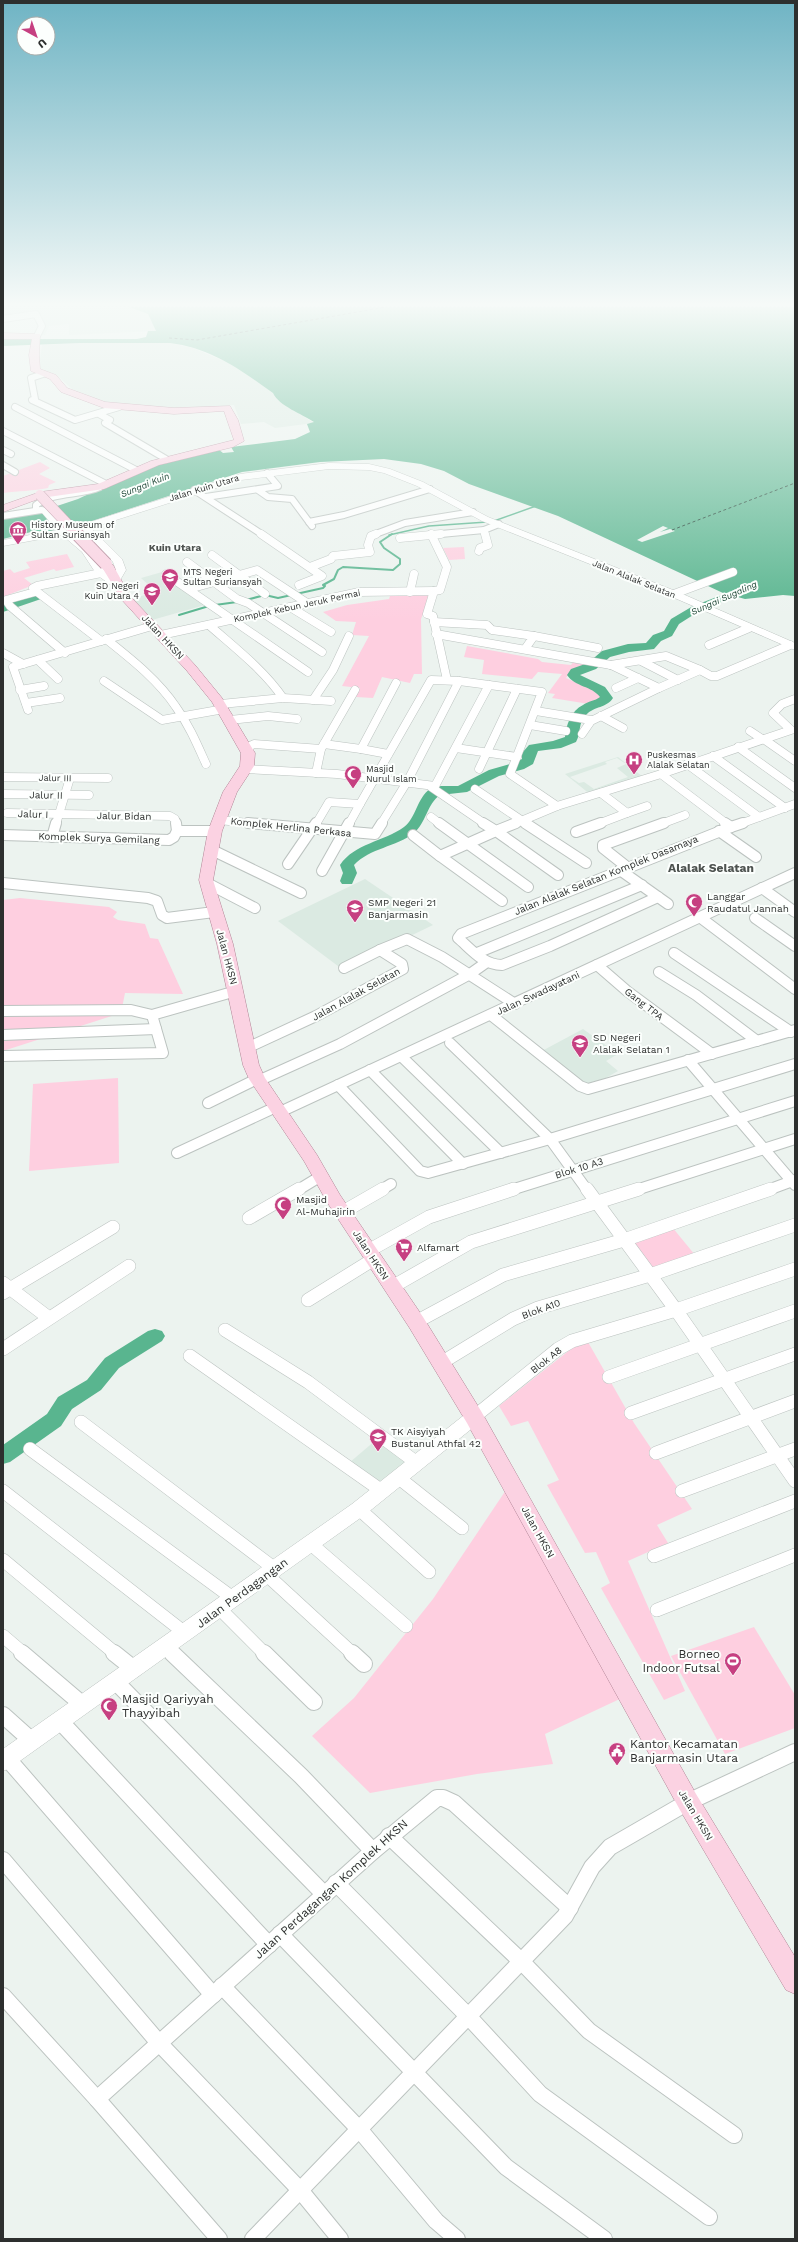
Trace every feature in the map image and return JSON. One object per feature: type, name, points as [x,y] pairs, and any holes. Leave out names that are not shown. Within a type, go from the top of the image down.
[{"type":"main road","points":[[3,509],[40,495],[103,485],[136,470],[166,459],[237,443],[239,441],[229,412]]},
{"type":"main road","name":"Jalan HKSN","points":[[40,495],[117,583],[156,631],[191,668],[225,711],[239,736],[247,763],[230,792],[217,826],[207,883],[214,912],[226,944],[247,1048],[258,1080],[416,1322],[474,1417],[688,1802],[795,1981]]},
{"type":"street","points":[[24,412],[136,470]]},
{"type":"street","points":[[56,412],[75,420],[106,412]]},
{"type":"street","points":[[99,414],[110,420],[105,423],[119,433],[142,443],[166,459]]},
{"type":"street","points":[[3,431],[103,485]]},
{"type":"street","points":[[3,450],[11,454]]},
{"type":"street","points":[[3,465],[15,472]]},
{"type":"street","name":"Jalan Kuin Utara","points":[[117,583],[121,570],[118,561],[84,527],[233,478],[329,466],[364,467],[394,474],[430,489],[493,522]]},
{"type":"street","points":[[206,497],[278,486],[267,473]]},
{"type":"street","points":[[103,485],[87,494],[67,494],[40,502],[36,505],[104,568],[33,588],[104,640],[153,679],[183,716],[206,764]]},
{"type":"street","points":[[258,490],[268,497],[292,499],[310,524],[430,489]]},
{"type":"street","points":[[194,490],[310,567],[321,578],[299,585]]},
{"type":"street","points":[[247,490],[253,499]]},
{"type":"street","points":[[221,507],[234,504]]},
{"type":"street","points":[[3,516],[40,510]]},
{"type":"street","points":[[310,567],[330,560],[333,556],[370,552],[368,545],[371,536],[393,527],[474,512]]},
{"type":"street","points":[[400,538],[484,530],[493,522]]},
{"type":"street","name":"Jalan Alalak Selatan","points":[[493,522],[674,594],[705,609],[793,646]]},
{"type":"street","points":[[479,551],[480,548],[488,545],[484,530]]},
{"type":"street","points":[[3,543],[63,531]]},
{"type":"street","points":[[431,534],[447,567],[440,590],[434,591],[427,614],[433,616],[447,680]]},
{"type":"street","points":[[212,555],[265,594]]},
{"type":"street","points":[[187,562],[241,601],[248,603],[322,652]]},
{"type":"street","points":[[189,589],[257,570],[307,603]]},
{"type":"street","points":[[674,594],[733,572]]},
{"type":"street","points":[[166,574],[308,672]]},
{"type":"street","points":[[410,592],[414,574]]},
{"type":"street","points":[[36,591],[6,600],[10,606],[65,653]]},
{"type":"street","name":"Komplek Kebun Jeruk Permai","points":[[22,664],[65,653],[104,640],[156,631],[209,625],[262,612],[359,592],[434,591]]},
{"type":"street","points":[[290,607],[331,632]]},
{"type":"street","points":[[434,622],[511,625]]},
{"type":"street","points":[[209,625],[243,655],[277,689],[283,698]]},
{"type":"street","points":[[487,625],[492,630],[598,648]]},
{"type":"street","points":[[709,645],[749,628]]},
{"type":"street","points":[[436,634],[610,665],[659,688]]},
{"type":"street","points":[[313,700],[332,670],[349,636]]},
{"type":"street","points":[[526,649],[534,636]]},
{"type":"street","points":[[610,665],[669,656],[711,676],[717,676],[793,646]]},
{"type":"street","points":[[3,653],[22,664]]},
{"type":"street","points":[[38,660],[58,679]]},
{"type":"street","points":[[641,661],[678,680]]},
{"type":"street","points":[[22,664],[12,668],[27,707],[60,698]]},
{"type":"street","points":[[582,734],[592,720],[700,670]]},
{"type":"street","points":[[616,688],[638,678]]},
{"type":"street","points":[[322,871],[346,832],[428,682],[432,679],[542,692],[530,726],[511,771],[557,806]]},
{"type":"street","points":[[104,681],[162,720],[225,711],[283,698],[331,701]]},
{"type":"street","points":[[407,782],[459,681]]},
{"type":"street","points":[[361,749],[396,683]]},
{"type":"street","points":[[436,790],[489,685]]},
{"type":"street","points":[[20,690],[44,686]]},
{"type":"street","points":[[479,769],[517,689]]},
{"type":"street","points":[[316,773],[323,746],[355,690]]},
{"type":"street","points":[[440,856],[523,819],[557,806],[661,774],[791,730],[791,727],[775,716],[773,712],[782,704],[795,698]]},
{"type":"street","points":[[536,710],[592,720]]},
{"type":"street","points":[[225,711],[297,719]]},
{"type":"street","points":[[601,716],[623,728]]},
{"type":"street","points":[[530,726],[566,731]]},
{"type":"street","points":[[750,731],[795,760]]},
{"type":"street","points":[[388,754],[361,749],[323,746],[254,744],[250,746],[247,763],[316,773],[407,782],[436,790],[558,875]]},
{"type":"street","points":[[738,747],[795,788]]},
{"type":"street","points":[[456,748],[517,758]]},
{"type":"street","points":[[713,756],[785,808]]},
{"type":"street","points":[[687,764],[759,817]]},
{"type":"street","points":[[661,774],[731,827]]},
{"type":"street","name":"Jalur III","points":[[3,777],[108,778]]},
{"type":"street","points":[[52,837],[70,778]]},
{"type":"street","name":"Komplek Herlina Perkasa","points":[[217,826],[314,828],[373,835],[407,782]]},
{"type":"street","points":[[476,788],[586,863]]},
{"type":"street","points":[[602,792],[627,813]]},
{"type":"street","name":"Jalur II","points":[[3,794],[90,795]]},
{"type":"street","points":[[288,864],[314,828],[329,802],[360,804]]},
{"type":"street","name":"Jalan Alalak Selatan Komplek Dasamaya","points":[[487,962],[458,936],[719,831],[795,804]]},
{"type":"street","points":[[576,832],[647,806]]},
{"type":"street","name":"Jalur I","points":[[7,813],[59,815]]},
{"type":"street","name":"Jalur Bidan","points":[[59,815],[170,816],[175,819],[177,831]]},
{"type":"street","points":[[668,904],[623,869],[603,848],[603,845],[685,815]]},
{"type":"street","points":[[431,817],[528,887]]},
{"type":"street","name":"Komplek Surya Gemilang","points":[[3,835],[169,840],[174,837],[177,831],[217,826]]},
{"type":"street","points":[[719,831],[756,857]]},
{"type":"street","points":[[413,835],[502,901]]},
{"type":"street","points":[[212,850],[301,893]]},
{"type":"street","name":"Jalan Swadayatani","points":[[177,1153],[278,1109],[338,1085],[701,918],[795,873]]},
{"type":"street","points":[[3,883],[148,898],[157,901],[162,915],[167,918],[214,912]]},
{"type":"street","points":[[207,883],[255,908]]},
{"type":"street","points":[[477,953],[642,885]]},
{"type":"street","points":[[762,888],[795,912]]},
{"type":"street","points":[[208,1103],[340,1044],[470,974],[487,962],[497,966],[502,965],[550,946],[658,897]]},
{"type":"street","points":[[701,918],[795,989]]},
{"type":"street","points":[[756,918],[795,946]]},
{"type":"street","points":[[344,968],[380,950],[410,939],[470,974],[515,1004]]},
{"type":"street","name":"Jalan Alalak Selatan","points":[[247,1048],[316,1016],[404,968],[380,950]]},
{"type":"street","points":[[674,953],[793,1031]]},
{"type":"street","name":"Gang TPA","points":[[597,965],[627,991],[712,1054]]},
{"type":"street","points":[[659,972],[696,995],[757,1041]]},
{"type":"street","points":[[3,1011],[131,1010],[152,1015],[236,990]]},
{"type":"street","points":[[3,1056],[163,1053],[152,1015]]},
{"type":"street","points":[[491,1015],[580,1086],[588,1089],[597,1088],[688,1060],[793,1031]]},
{"type":"street","points":[[3,1034],[156,1029]]},
{"type":"street","points":[[450,1043],[550,1139],[676,1310],[795,1481]]},
{"type":"street","points":[[401,1056],[501,1153]]},
{"type":"street","points":[[416,1322],[503,1275],[624,1240],[794,1182],[688,1060]]},
{"type":"street","points":[[338,1085],[420,1171],[428,1173],[550,1139],[795,1064]]},
{"type":"street","points":[[370,1070],[463,1164]]},
{"type":"street","name":"Blok 10 A3","points":[[308,1300],[371,1255],[429,1217],[573,1170],[795,1102]]},
{"type":"street","points":[[392,1287],[471,1242],[795,1139]]},
{"type":"street","points":[[249,1218],[321,1176]]},
{"type":"street","points":[[343,1212],[391,1184]]},
{"type":"street","name":"Blok A10","points":[[441,1363],[513,1319],[532,1311],[650,1275],[795,1225]]},
{"type":"street","points":[[49,1318],[5,1288],[113,1227]]},
{"type":"street","points":[[3,1349],[129,1266]]},
{"type":"street","name":"Blok A8","points":[[474,1417],[558,1349],[572,1341],[676,1310],[795,1269]]},
{"type":"street","points":[[609,1377],[795,1311]]},
{"type":"street","points":[[225,1330],[308,1382],[417,1463]]},
{"type":"street","points":[[631,1413],[795,1354]]},
{"type":"street","points":[[190,1356],[382,1491]]},
{"type":"street","points":[[656,1453],[795,1401]]},
{"type":"street","name":"Jalan Perdagangan","points":[[5,1759],[227,1604],[359,1509],[474,1417]]},
{"type":"street","points":[[81,1422],[271,1572],[364,1664]]},
{"type":"street","points":[[30,1449],[227,1604],[314,1702]]},
{"type":"street","points":[[682,1491],[795,1449]]},
{"type":"street","points":[[399,1478],[462,1528]]},
{"type":"street","points":[[3,1491],[185,1633]]},
{"type":"street","points":[[654,1556],[795,1501]]},
{"type":"street","points":[[359,1509],[429,1572]]},
{"type":"street","points":[[311,1544],[406,1626]]},
{"type":"street","points":[[657,1610],[795,1555]]},
{"type":"street","points":[[3,1560],[134,1669]]},
{"type":"street","points":[[3,1636],[83,1705]]},
{"type":"street","points":[[166,1647],[301,1776],[372,1850]]},
{"type":"street","points":[[116,1682],[330,1889],[468,2016],[540,2094],[709,2217]]},
{"type":"street","points":[[3,1715],[32,1741]]},
{"type":"street","points":[[60,1721],[274,1939],[413,2073],[506,2167],[604,2239]]},
{"type":"street","points":[[253,2239],[565,1916],[592,1867],[610,1847],[688,1802],[795,1752]]},
{"type":"street","points":[[5,1759],[217,1990],[359,2129],[436,2221],[457,2239]]},
{"type":"street","name":"Jalan Perdagangan Komplek HKSN","points":[[97,2099],[372,1850],[430,1801],[436,1798],[450,1800],[570,1908]]},
{"type":"street","points":[[389,1836],[521,1961],[588,2031],[734,2135]]},
{"type":"street","points":[[3,1860],[159,2043],[300,2190],[340,2239]]},
{"type":"street","points":[[3,1996],[97,2099],[220,2239]]},
{"type":"shaded area","points":[[236,412],[296,412],[314,423],[275,428],[264,422],[241,424]]},
{"type":"shaded area","points":[[40,462],[50,468],[39,474],[56,482],[49,485],[48,488],[3,493],[3,476]]},
{"type":"shaded area","points":[[464,547],[465,559],[449,560],[443,548]]},
{"type":"shaded area","points":[[67,554],[74,567],[56,571],[54,569],[24,578],[33,585],[3,597],[3,571],[10,569],[14,573],[30,568],[26,562]]},
{"type":"shaded area","name":"MTS Negeri Sultan Suriansyah","points":[[162,572],[189,591],[205,605],[152,620],[131,598],[151,594],[148,591],[153,589],[141,578]]},
{"type":"shaded area","points":[[408,593],[431,593],[421,619],[422,674],[414,674],[410,683],[382,677],[373,698],[356,697],[360,688],[342,686],[369,636],[352,635],[356,622],[336,621],[323,612],[347,605],[389,599],[390,596],[407,596]]},
{"type":"shaded area","points":[[467,646],[538,659],[542,662],[571,665],[574,661],[587,664],[571,671],[566,678],[596,691],[602,697],[601,701],[589,704],[552,698],[555,694],[548,693],[562,674],[538,672],[532,679],[482,674],[484,660],[464,657]]},
{"type":"shaded area","name":"Puskesmas Alalak Selatan","points":[[618,757],[643,777],[591,795],[565,774]],"holes":[[[617,758],[626,764],[617,768],[628,777],[594,789],[584,782],[579,783],[570,777],[607,764],[605,762]]]},
{"type":"shaded area","name":"SMP Negeri 21 Banjarmasin","points":[[365,879],[433,925],[342,969],[278,921]]},
{"type":"shaded area","points":[[20,898],[109,907],[117,912],[113,917],[118,920],[145,924],[150,938],[158,939],[183,994],[125,993],[121,1013],[3,1051],[3,900]]},
{"type":"shaded area","name":"SD Negeri Alalak Selatan 1","points":[[583,1029],[618,1054],[606,1061],[618,1071],[588,1088],[540,1052]]},
{"type":"shaded area","points":[[118,1078],[119,1163],[29,1171],[33,1084]]},
{"type":"shaded area","points":[[672,1227],[695,1255],[652,1270],[630,1240]]},
{"type":"shaded area","points":[[588,1342],[634,1423],[692,1509],[657,1525],[668,1543],[628,1561],[685,1691],[664,1700],[601,1588],[610,1583],[596,1552],[585,1553],[547,1485],[559,1480],[528,1421],[511,1426],[499,1406],[576,1345]]},
{"type":"shaded area","name":"TK Aisyiyah Bustanul Athfal 42","points":[[376,1440],[410,1463],[382,1485],[349,1463]]},
{"type":"shaded area","points":[[506,1490],[624,1697],[545,1734],[553,1764],[477,1774],[370,1793],[312,1736],[354,1698],[433,1599]]},
{"type":"shaded area","name":"Borneo Indoor Futsal","points":[[754,1627],[795,1695],[795,1728],[725,1754],[671,1656]]},
{"type":"water","name":"Sungai Kuin","points":[[295,412],[795,412],[795,596],[783,595],[745,599],[723,593],[558,516],[469,484],[444,471],[421,464],[384,459],[320,462],[242,472],[83,524],[44,534],[31,532],[3,539],[3,517],[51,508],[78,499],[141,469],[218,449],[223,453],[234,452],[231,447],[295,439],[310,432],[307,424],[314,422]]},
{"type":"pier","points":[[663,526],[668,528],[660,532],[670,529],[675,531],[642,542],[637,540]]},
{"type":"waterway","points":[[494,521],[536,506]]},
{"type":"waterway","points":[[391,534],[429,526],[487,522]]},
{"type":"waterway","points":[[246,600],[265,595],[278,598],[323,588],[325,586],[323,585],[334,579],[338,570],[343,567],[393,570],[400,564],[400,559],[384,548],[380,542],[391,534]]},
{"type":"waterway","name":"Sungai Sugaling","points":[[347,881],[350,873],[347,865],[356,855],[409,830],[415,822],[425,802],[435,792],[441,790],[462,789],[494,773],[523,764],[528,761],[529,753],[534,748],[556,745],[571,739],[574,723],[579,714],[587,707],[607,698],[604,693],[596,687],[581,682],[577,679],[573,675],[575,672],[592,666],[606,654],[628,648],[650,646],[657,638],[668,633],[675,622],[697,608],[751,587]]},
{"type":"waterway","points":[[3,608],[37,597]]},
{"type":"waterway","points":[[215,605],[237,602]]},
{"type":"waterway","points":[[179,615],[209,606]]},
{"type":"waterway","points":[[3,1456],[54,1420],[65,1403],[94,1385],[112,1363],[155,1336]]},
{"type":"ferry route","points":[[672,530],[795,483]]},
{"type":"place","name":"History Museum of Sultan Suriansyah","points":[[18,545]]},
{"type":"place","name":"MTS Negeri Sultan Suriansyah","points":[[170,592]]},
{"type":"place","name":"SD Negeri Kuin Utara 4","points":[[152,606]]},
{"type":"place","name":"Puskesmas Alalak Selatan","points":[[634,775]]},
{"type":"place","name":"Masjid Nurul Islam","points":[[353,789]]},
{"type":"place","name":"Langgar Raudatul Jannah","points":[[694,917]]},
{"type":"place","name":"SMP Negeri 21 Banjarmasin","points":[[355,923]]},
{"type":"place","name":"SD Negeri Alalak Selatan 1","points":[[580,1058]]},
{"type":"place","name":"Masjid Al-Muhajirin","points":[[283,1220]]},
{"type":"place","name":"Alfamart","points":[[404,1262]]},
{"type":"place","name":"TK Aisyiyah Bustanul Athfal 42","points":[[378,1452]]},
{"type":"place","name":"Borneo Indoor Futsal","points":[[733,1676]]},
{"type":"place","name":"Masjid Qariyyah Thayyibah","points":[[109,1721]]},
{"type":"place","name":"Kantor Kecamatan Banjarmasin Utara","points":[[617,1766]]},
{"type":"district","name":"Kuin Utara","points":[[175,547]]},
{"type":"district","name":"Alalak Selatan","points":[[711,868]]}]
